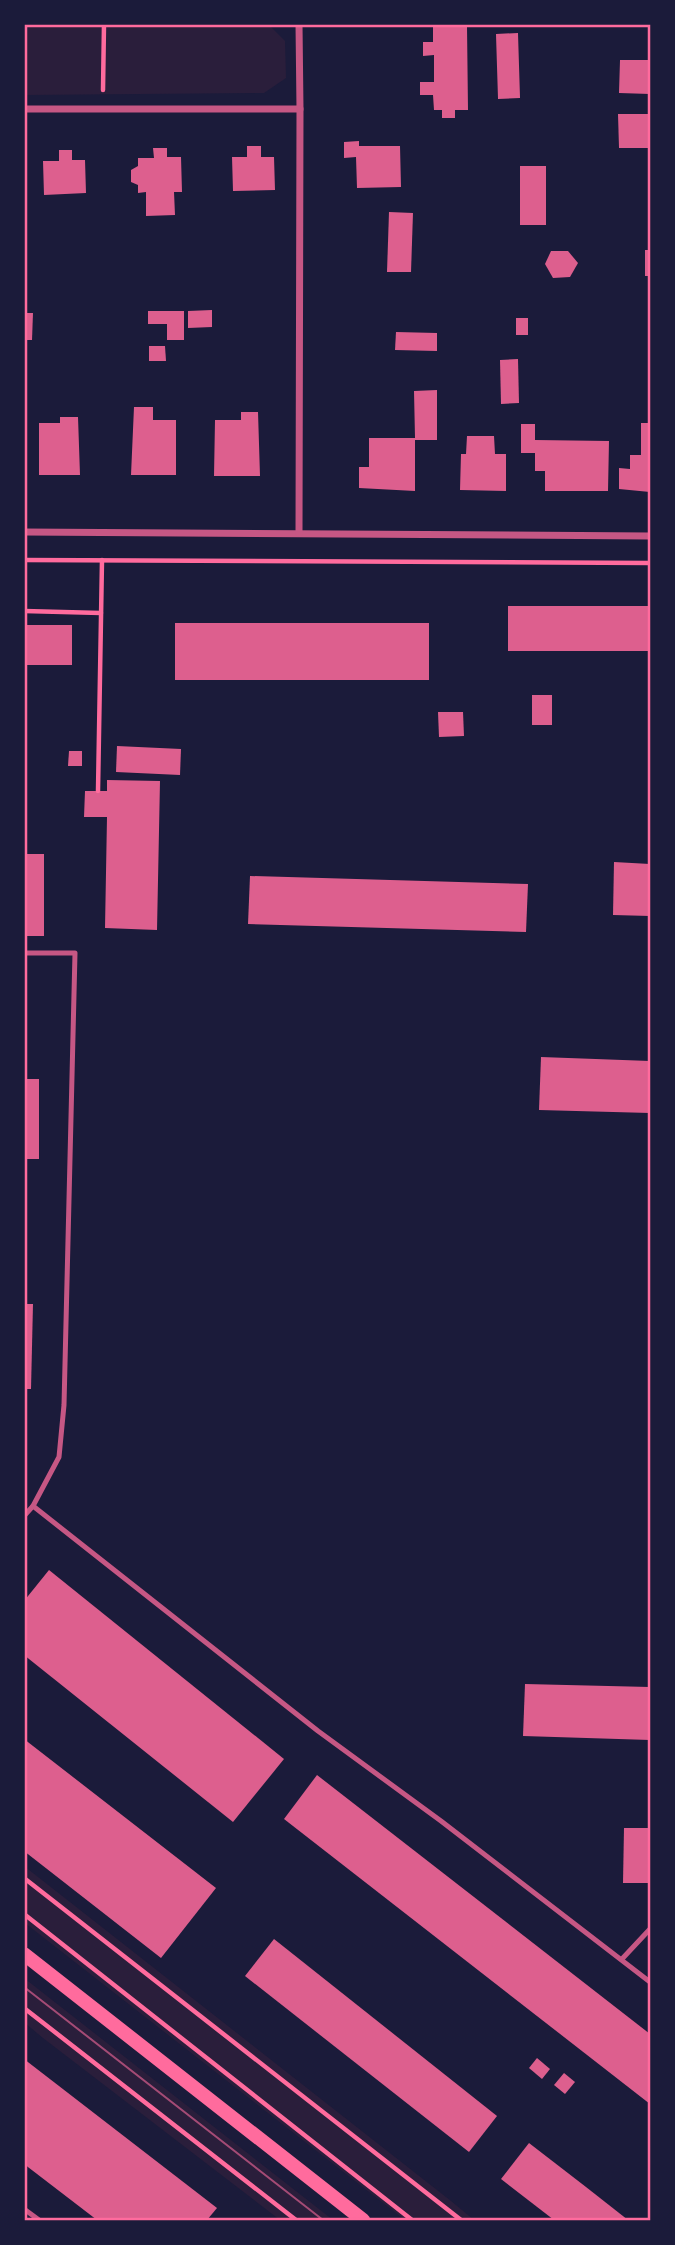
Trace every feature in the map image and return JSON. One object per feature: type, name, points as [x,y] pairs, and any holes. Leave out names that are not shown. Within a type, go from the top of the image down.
[{"type":"main road","points":[[24,1954],[363,2221]]},
{"type":"street","points":[[299,24],[299,533]]},
{"type":"street","points":[[24,109],[300,109]]},
{"type":"street","points":[[24,532],[650,536]]},
{"type":"lane","points":[[24,953],[75,953],[64,1405],[59,1457],[33,1506],[24,1516]]},
{"type":"lane","points":[[33,1506],[317,1731],[650,1982]]},
{"type":"lane","points":[[622,1959],[650,1929]]},
{"type":"lane","points":[[24,2209],[39,2221]]},
{"type":"path","points":[[103,108],[104,24]]},
{"type":"path","points":[[24,560],[650,564]]},
{"type":"path","points":[[98,791],[102,560]]},
{"type":"path","points":[[24,611],[100,613]]},
{"type":"path","points":[[24,1878],[461,2221]]},
{"type":"path","points":[[24,1914],[412,2221]]},
{"type":"path","points":[[24,2008],[296,2221]]},
{"type":"shaded area","points":[[269,25],[285,41],[286,78],[264,93],[25,95],[24,27]]},
{"type":"shaded area","points":[[24,1866],[474,2220],[405,2220],[25,1923]]},
{"type":"shaded area","points":[[24,1978],[333,2220],[280,2220],[43,2038],[25,2023]]},
{"type":"building","points":[[433,26],[467,26],[468,110],[455,110],[455,118],[442,118],[442,110],[434,110],[433,95],[420,95],[420,82],[434,82],[434,55],[423,56],[423,42],[433,42]]},
{"type":"building","points":[[518,33],[520,98],[498,99],[496,34]]},
{"type":"building","points":[[620,60],[650,60],[650,94],[619,93]]},
{"type":"building","points":[[618,114],[650,114],[650,148],[619,148]]},
{"type":"building","points":[[359,141],[359,146],[400,146],[401,187],[357,188],[356,157],[344,158],[344,142]]},
{"type":"building","points":[[247,146],[261,146],[261,157],[274,157],[275,190],[233,191],[232,157],[247,157]]},
{"type":"building","points":[[153,148],[167,148],[167,157],[181,157],[182,192],[174,192],[175,215],[146,216],[146,192],[138,193],[138,185],[131,182],[131,170],[138,166],[138,158],[154,158]]},
{"type":"building","points":[[59,150],[72,150],[72,160],[85,160],[86,193],[44,195],[43,161],[59,161]]},
{"type":"building","points":[[520,166],[546,166],[546,225],[520,225]]},
{"type":"building","points":[[389,212],[413,213],[411,272],[387,272]]},
{"type":"building","points":[[645,250],[650,250],[650,276],[645,276]]},
{"type":"building","points":[[551,251],[568,251],[578,263],[570,277],[553,278],[545,264]]},
{"type":"building","points":[[212,310],[212,327],[188,328],[188,311]]},
{"type":"building","points":[[148,311],[184,311],[184,340],[167,340],[167,324],[148,324]]},
{"type":"building","points":[[24,313],[33,313],[32,340],[24,340]]},
{"type":"building","points":[[516,318],[528,318],[528,335],[516,335]]},
{"type":"building","points":[[396,332],[437,333],[437,351],[395,350]]},
{"type":"building","points":[[149,346],[165,346],[166,361],[149,361]]},
{"type":"building","points":[[518,359],[519,403],[501,404],[500,360]]},
{"type":"building","points":[[437,390],[437,440],[415,440],[415,491],[359,488],[359,467],[369,467],[369,438],[415,438],[414,391]]},
{"type":"building","points":[[134,407],[153,407],[153,420],[176,420],[176,475],[131,475]]},
{"type":"building","points":[[241,412],[258,412],[260,476],[214,476],[215,420],[241,420]]},
{"type":"building","points":[[60,417],[78,417],[80,475],[39,475],[39,423],[60,423]]},
{"type":"building","points":[[641,423],[650,423],[650,492],[619,489],[619,468],[630,469],[630,455],[641,455]]},
{"type":"building","points":[[521,424],[535,424],[535,440],[609,441],[608,491],[545,491],[545,471],[535,471],[535,453],[521,453]]},
{"type":"building","points":[[467,436],[494,436],[495,454],[506,454],[506,491],[460,490],[461,454],[466,454]]},
{"type":"building","points":[[508,606],[650,606],[650,651],[508,651]]},
{"type":"building","points":[[175,623],[429,623],[429,680],[175,680]]},
{"type":"building","points":[[24,625],[72,625],[72,665],[24,665]]},
{"type":"building","points":[[532,695],[552,695],[552,725],[532,725]]},
{"type":"building","points":[[438,712],[463,712],[464,736],[439,737]]},
{"type":"building","points":[[117,746],[181,749],[180,775],[116,772]]},
{"type":"building","points":[[69,751],[82,751],[82,766],[68,766]]},
{"type":"building","points":[[107,780],[160,781],[157,930],[105,928],[107,817],[84,817],[85,791],[107,791]]},
{"type":"building","points":[[24,854],[44,854],[44,936],[24,936]]},
{"type":"building","points":[[614,862],[650,864],[650,916],[613,915]]},
{"type":"building","points":[[250,876],[528,884],[526,932],[248,924]]},
{"type":"building","points":[[541,1057],[650,1061],[650,1113],[539,1110]]},
{"type":"building","points":[[24,1079],[39,1079],[39,1159],[24,1159]]},
{"type":"building","points":[[24,1304],[33,1304],[31,1389],[24,1389]]},
{"type":"building","points":[[49,1570],[284,1759],[233,1822],[24,1655],[24,1601]]},
{"type":"building","points":[[525,1684],[650,1687],[650,1740],[523,1736]]},
{"type":"building","points":[[24,1739],[216,1888],[161,1958],[24,1851]]},
{"type":"building","points":[[317,1775],[650,2034],[650,2104],[284,1819]]},
{"type":"building","points":[[624,1828],[650,1828],[650,1883],[623,1883]]},
{"type":"building","points":[[274,1939],[497,2116],[469,2152],[245,1976]]},
{"type":"building","points":[[537,2058],[550,2069],[542,2079],[529,2068]]},
{"type":"building","points":[[24,2059],[217,2208],[207,2220],[97,2220],[24,2164]]},
{"type":"building","points":[[564,2073],[575,2082],[565,2094],[554,2085]]},
{"type":"building","points":[[529,2143],[628,2220],[554,2220],[501,2179]]},
{"type":"tram line","points":[[24,1987],[323,2220]]}]
